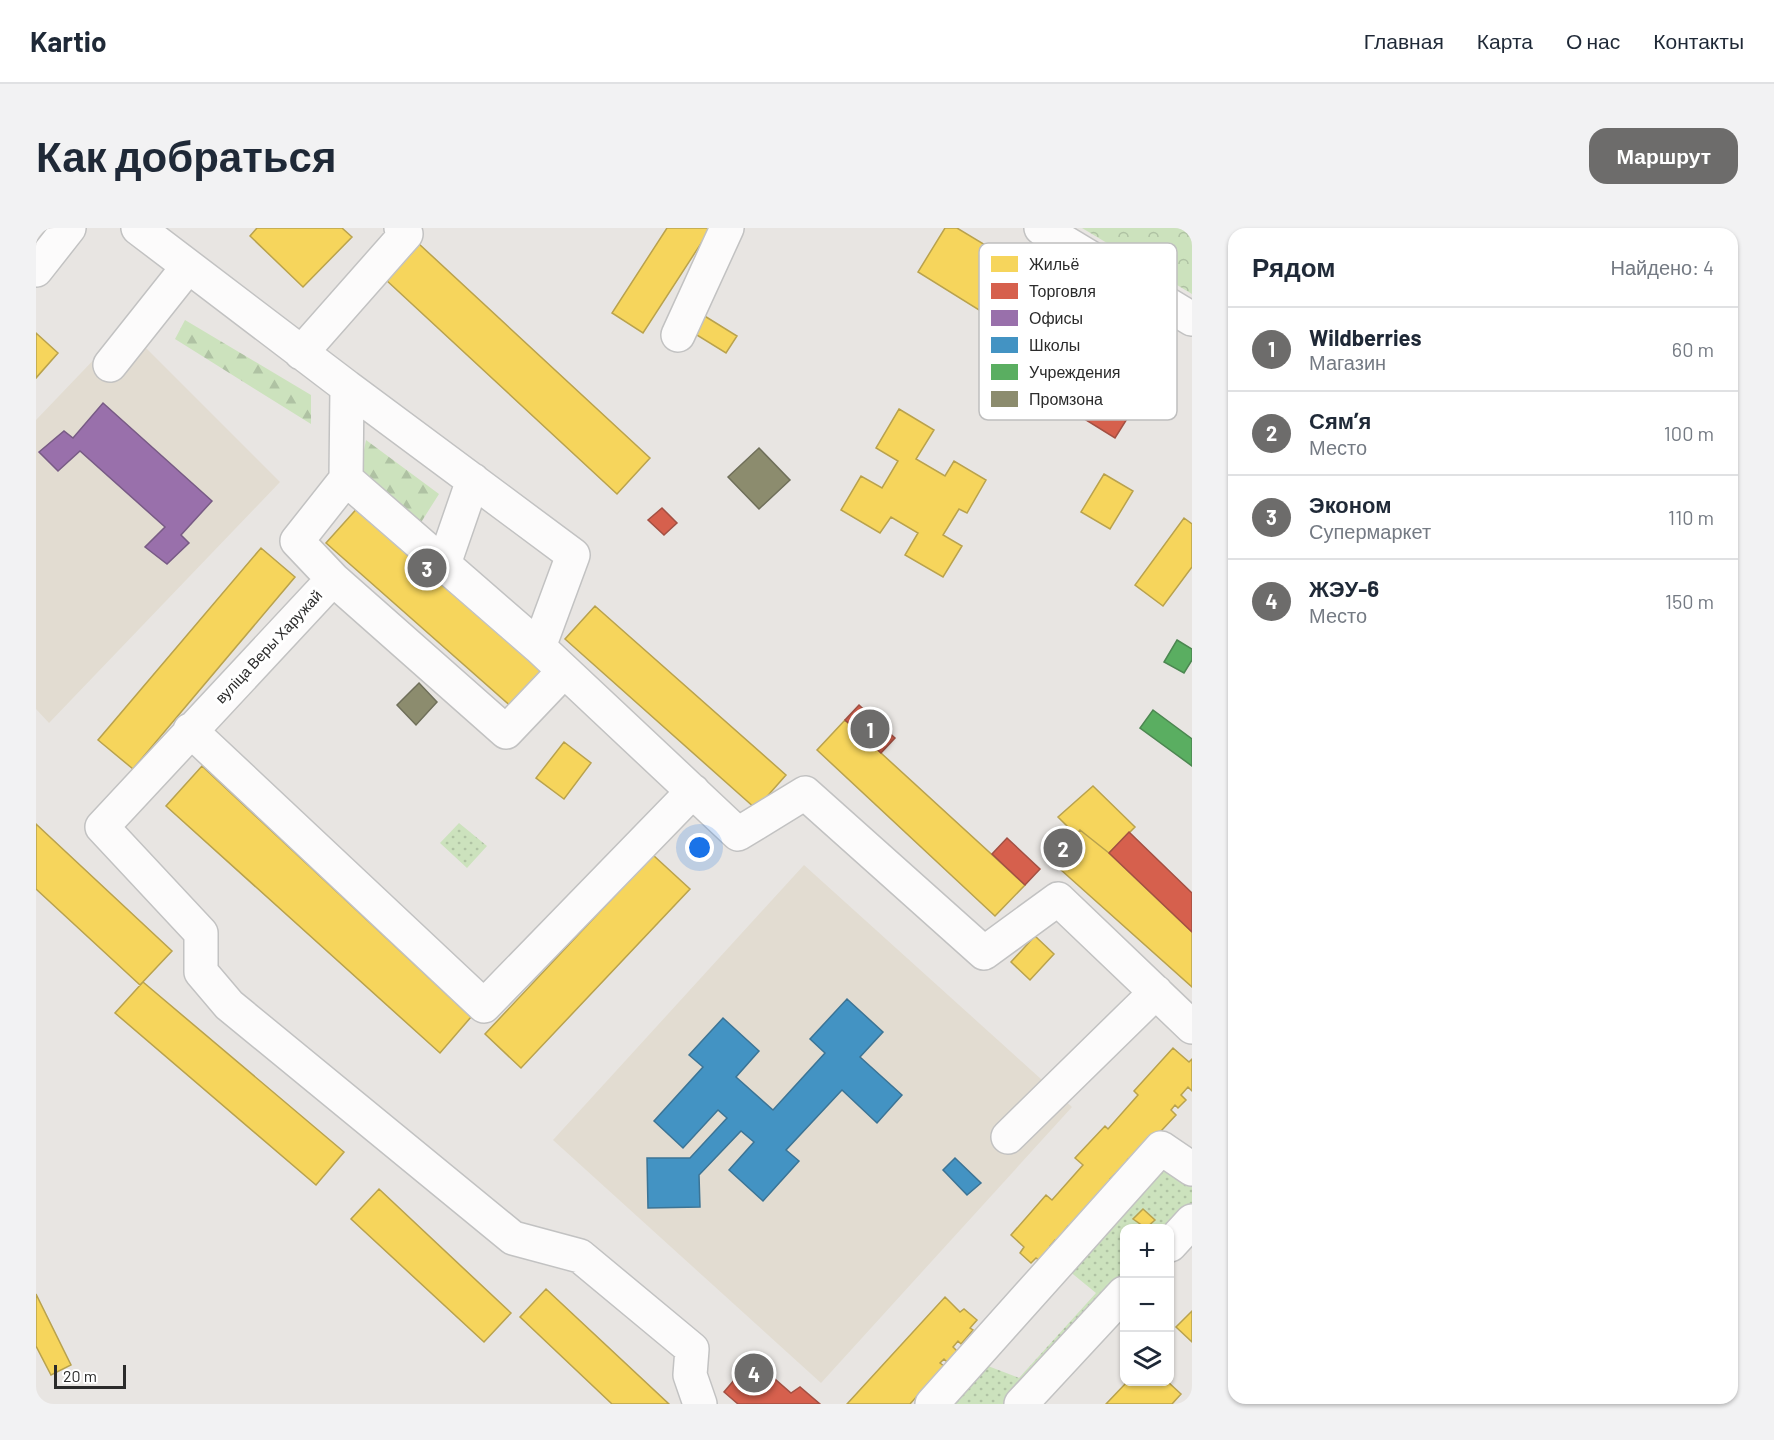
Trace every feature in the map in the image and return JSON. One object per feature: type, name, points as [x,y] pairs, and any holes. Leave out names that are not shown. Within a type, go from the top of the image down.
[{"type":"street","points":[[36,270],[69,228]]},
{"type":"street","points":[[138,228],[187,268],[573,555],[539,647]]},
{"type":"street","points":[[301,353],[406,234],[401,228]]},
{"type":"street","points":[[678,335],[727,228]]},
{"type":"street","points":[[1041,228],[1066,243]]},
{"type":"street","points":[[110,365],[187,268]]},
{"type":"street","points":[[1177,310],[1192,319]]},
{"type":"street","points":[[347,387],[346,479],[539,647],[738,834],[805,793],[984,953],[1058,899],[1192,1027]]},
{"type":"street","name":"вуліца Веры Харужай","points":[[346,479],[297,541],[333,579],[102,827],[201,933],[201,972],[229,1005],[513,1238],[580,1256],[692,1349],[690,1375],[700,1404]]},
{"type":"street","points":[[444,564],[473,480]]},
{"type":"street","points":[[333,579],[506,732],[564,671]]},
{"type":"street","points":[[190,730],[484,1006],[693,791]]},
{"type":"street","points":[[1008,1137],[1156,993]]},
{"type":"street","points":[[932,1404],[1161,1148],[1192,1169]]},
{"type":"street","points":[[1174,1241],[1192,1221]]},
{"type":"street","points":[[1021,1404],[1120,1298]]},
{"type":"shaded area","points":[[125,327],[280,482],[49,723],[36,709],[36,420]]},
{"type":"shaded area","points":[[804,865],[1072,1107],[821,1383],[553,1140]]},
{"type":"green space","points":[[1082,228],[1192,228],[1192,294],[1177,285],[1177,243],[1107,243]]},
{"type":"green space","points":[[185,320],[311,395],[311,424],[175,339]]},
{"type":"green space","points":[[366,440],[439,494],[420,524],[359,475]]},
{"type":"green space","points":[[459,823],[487,846],[467,868],[440,843]]},
{"type":"green space","points":[[1151,1169],[1168,1169],[1192,1180],[1192,1208],[1174,1224],[1120,1224],[1120,1285],[1010,1404],[934,1404],[988,1366],[1019,1378],[1096,1293],[1063,1266]]},
{"type":"building: Жильё","points":[[257,228],[342,228],[352,237],[303,287],[250,236]]},
{"type":"building: Жильё","points":[[667,228],[711,228],[643,333],[612,313]]},
{"type":"building: Жильё","points":[[945,228],[957,228],[982,243],[979,243],[979,310],[918,272]]},
{"type":"building: Жильё","points":[[418,243],[650,458],[617,494],[385,279]]},
{"type":"building: Жильё","points":[[703,315],[737,336],[726,353],[692,332]]},
{"type":"building: Жильё","points":[[36,333],[58,353],[36,378]]},
{"type":"building: Жильё","points":[[899,409],[934,430],[916,459],[945,476],[954,461],[986,480],[967,513],[959,509],[943,535],[962,546],[943,577],[905,555],[918,533],[891,517],[880,533],[841,510],[861,476],[882,488],[898,461],[876,448]]},
{"type":"building: Жильё","points":[[1104,474],[1133,491],[1110,529],[1081,512]]},
{"type":"building: Жильё","points":[[361,504],[550,671],[515,710],[326,543]]},
{"type":"building: Жильё","points":[[1184,518],[1192,524],[1192,567],[1163,606],[1135,585]]},
{"type":"building: Жильё","points":[[261,548],[295,577],[133,769],[98,740]]},
{"type":"building: Жильё","points":[[595,606],[786,775],[756,809],[565,639]]},
{"type":"building: Жильё","points":[[845,720],[1025,885],[995,916],[817,750]]},
{"type":"building: Жильё","points":[[564,742],[591,763],[564,799],[536,778]]},
{"type":"building: Жильё","points":[[202,766],[471,1017],[440,1053],[166,806]]},
{"type":"building: Жильё","points":[[1093,786],[1135,827],[1109,853],[1080,830],[1076,835],[1058,817]]},
{"type":"building: Жильё","points":[[36,824],[172,951],[140,985],[36,889]]},
{"type":"building: Жильё","points":[[1080,830],[1109,853],[1192,932],[1192,987],[1051,861]]},
{"type":"building: Жильё","points":[[653,855],[690,889],[521,1068],[485,1034]]},
{"type":"building: Жильё","points":[[1035,936],[1054,954],[1030,980],[1011,962]]},
{"type":"building: Жильё","points":[[143,982],[344,1152],[316,1185],[115,1013]]},
{"type":"building: Жильё","points":[[1173,1048],[1189,1062],[1192,1059],[1192,1091],[1188,1087],[1181,1095],[1186,1100],[1178,1108],[1175,1105],[1171,1110],[1176,1115],[1132,1162],[1128,1159],[1124,1165],[1126,1167],[1118,1176],[1115,1174],[1110,1179],[1114,1182],[1072,1229],[1068,1226],[1064,1231],[1067,1234],[1059,1244],[1055,1240],[1050,1246],[1053,1249],[1041,1262],[1036,1258],[1031,1263],[1020,1253],[1024,1247],[1011,1235],[1046,1195],[1052,1200],[1083,1165],[1075,1158],[1105,1126],[1108,1129],[1138,1095],[1134,1091]]},
{"type":"building: Жильё","points":[[379,1189],[511,1313],[484,1342],[351,1219]]},
{"type":"building: Жильё","points":[[1143,1209],[1155,1220],[1150,1224],[1140,1224],[1133,1219]]},
{"type":"building: Жильё","points":[[546,1289],[669,1404],[612,1404],[520,1317]]},
{"type":"building: Жильё","points":[[36,1294],[71,1365],[51,1375],[36,1346]]},
{"type":"building: Жильё","points":[[945,1297],[960,1312],[964,1309],[977,1320],[970,1328],[973,1330],[961,1344],[958,1341],[953,1347],[957,1351],[947,1362],[944,1359],[940,1363],[944,1366],[910,1404],[847,1404]]},
{"type":"building: Жильё","points":[[1192,1311],[1192,1342],[1176,1327]]},
{"type":"building: Жильё","points":[[1123,1386],[1172,1386],[1181,1394],[1172,1404],[1106,1404]]},
{"type":"building: Торговля","points":[[1086,420],[1126,420],[1115,438]]},
{"type":"building: Торговля","points":[[662,508],[677,523],[664,535],[648,520]]},
{"type":"building: Торговля","points":[[859,705],[895,738],[881,753],[845,720]]},
{"type":"building: Торговля","points":[[1129,832],[1192,893],[1192,932],[1109,853]]},
{"type":"building: Торговля","points":[[1007,838],[1040,869],[1025,885],[992,854]]},
{"type":"building: Торговля","points":[[752,1359],[791,1393],[800,1387],[820,1404],[738,1404],[724,1392]]},
{"type":"building: Офисы","points":[[103,403],[212,501],[181,535],[189,543],[167,564],[145,547],[165,527],[80,451],[58,471],[39,452],[64,431],[73,438]]},
{"type":"building: Школы","points":[[847,999],[883,1032],[860,1057],[902,1095],[877,1123],[842,1090],[786,1150],[799,1161],[763,1201],[729,1170],[754,1142],[741,1131],[699,1175],[700,1207],[648,1208],[647,1158],[690,1158],[727,1118],[718,1110],[683,1148],[654,1121],[703,1067],[689,1055],[723,1018],[759,1051],[736,1077],[773,1110],[825,1053],[810,1039]]},
{"type":"building: Школы","points":[[955,1158],[981,1183],[967,1195],[943,1170]]},
{"type":"building: Учреждения","points":[[1177,640],[1192,649],[1192,660],[1184,673],[1164,662]]},
{"type":"building: Учреждения","points":[[1153,710],[1192,739],[1192,766],[1140,728]]},
{"type":"building: Промзона","points":[[759,448],[790,480],[759,509],[728,477]]},
{"type":"building: Промзона","points":[[419,683],[437,702],[416,725],[397,705]]},
{"type":"place","name":"Эконом","points":[[427,568]]},
{"type":"place","name":"Wildberries","points":[[870,729]]},
{"type":"place","name":"Сямʼя","points":[[1063,848]]},
{"type":"place","name":"ЖЭУ-6","points":[[754,1373]]}]
